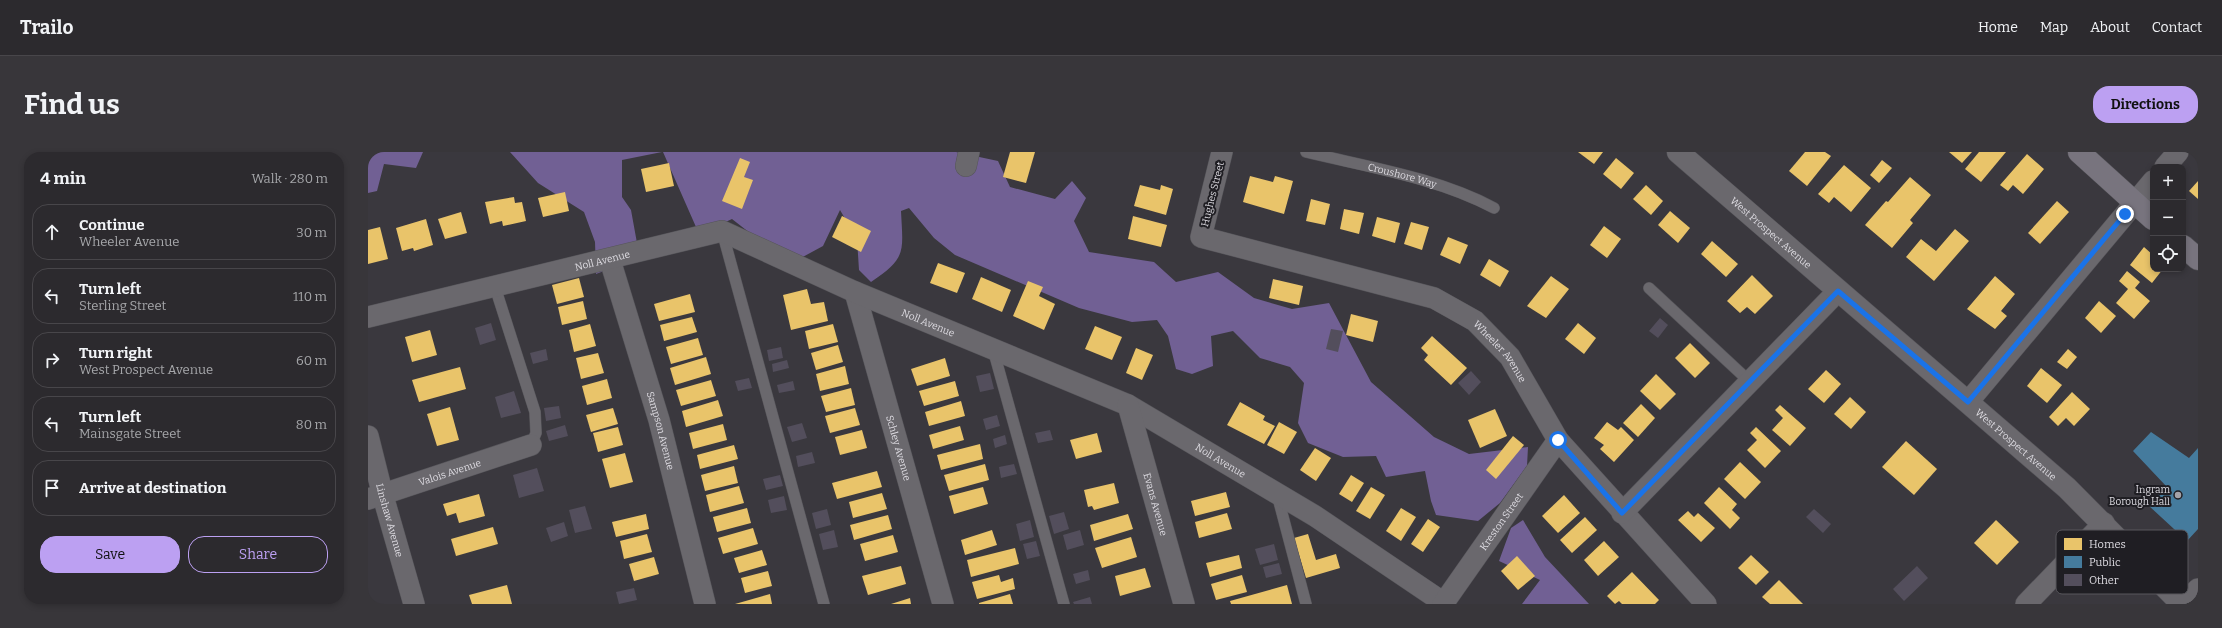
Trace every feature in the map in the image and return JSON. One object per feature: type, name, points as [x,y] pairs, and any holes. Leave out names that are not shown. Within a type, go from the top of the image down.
[{"type":"main road","points":[[2079,152],[2150,216]]},
{"type":"main road","points":[[2186,249],[2198,259]]},
{"type":"street","name":"Hughes Street","points":[[1201,237],[1222,152]]},
{"type":"street","name":"West Prospect Avenue","points":[[1678,152],[2067,488],[2111,530]]},
{"type":"street","points":[[2168,164],[2178,152]]},
{"type":"street","points":[[1968,402],[2150,184]]},
{"type":"street","name":"Noll Avenue","points":[[368,317],[610,260],[722,231],[855,292],[1128,405],[1315,516],[1444,604]]},
{"type":"street","name":"Wheeler Avenue","points":[[1201,237],[1434,298],[1475,321],[1510,357],[1558,440],[1622,513],[1706,604]]},
{"type":"street","name":"Sampson Avenue","points":[[610,260],[659,420],[705,604]]},
{"type":"street","points":[[1622,513],[1838,291]]},
{"type":"street","name":"Schley Avenue","points":[[855,292],[943,604]]},
{"type":"street","name":"Evans Avenue","points":[[1128,405],[1184,604]]},
{"type":"street","name":"Linshaw Avenue","points":[[368,436],[375,498],[414,604]]},
{"type":"street","name":"Kreston Street","points":[[1444,604],[1558,440]]},
{"type":"street","name":"Valois Avenue","points":[[375,498],[531,445]]},
{"type":"street","points":[[2097,530],[2104,523]]},
{"type":"street","points":[[2026,604],[2056,573]]},
{"type":"street","points":[[2182,604],[2198,589]]},
{"type":"street","name":"West Prospect Avenue","points":[[2172,594],[2182,604]]},
{"type":"lane","name":"Croushore Way","points":[[1306,152],[1438,185],[1474,198],[1494,208]]},
{"type":"lane","points":[[722,231],[824,604]]},
{"type":"lane","points":[[495,287],[534,412],[536,433],[531,445]]},
{"type":"lane","points":[[1649,288],[1750,382]]},
{"type":"lane","points":[[992,349],[1064,604]]},
{"type":"lane","points":[[1276,492],[1306,604]]},
{"type":"shaded area","points":[[368,152],[423,152],[416,168],[384,164],[377,191],[368,193]]},
{"type":"shaded area","points":[[510,152],[662,152],[622,160],[622,197],[631,210],[637,243],[622,264],[596,274],[595,242],[584,212],[538,183]]},
{"type":"shaded area","points":[[663,152],[956,152],[998,161],[1010,187],[1055,199],[1072,181],[1086,198],[1074,221],[1089,252],[1154,262],[1176,282],[1218,272],[1254,298],[1292,309],[1329,303],[1371,382],[1434,437],[1469,454],[1528,447],[1527,466],[1500,503],[1478,521],[1436,515],[1431,501],[1425,471],[1386,477],[1376,456],[1343,457],[1308,443],[1298,423],[1304,383],[1290,367],[1260,358],[1233,331],[1211,336],[1213,366],[1192,374],[1176,369],[1168,336],[1157,320],[1132,322],[1079,308],[955,255],[934,238],[909,208],[901,211],[902,245],[897,260],[883,274],[871,282],[859,270],[857,239],[840,210],[823,246],[799,259],[755,237],[732,219],[719,225],[696,227]]},
{"type":"shaded area","points":[[1523,520],[1545,557],[1589,604],[1522,604],[1540,580],[1499,561],[1511,528]]},
{"type":"building: Homes","points":[[1010,152],[1035,152],[1026,183],[1003,177]]},
{"type":"building: Homes","points":[[1578,152],[1603,152],[1594,164]]},
{"type":"building: Homes","points":[[1805,152],[1825,152],[1831,156],[1807,186],[1789,171]]},
{"type":"building: Homes","points":[[1949,152],[1972,152],[1962,163]]},
{"type":"building: Homes","points":[[1979,152],[2006,152],[1981,182],[1965,169]]},
{"type":"building: Homes","points":[[2027,154],[2044,169],[2023,194],[2013,185],[2008,191],[2000,185]]},
{"type":"building: Homes","points":[[740,158],[750,162],[744,177],[753,180],[742,209],[722,201]]},
{"type":"building: Homes","points":[[1616,158],[1634,173],[1621,189],[1603,174]]},
{"type":"building: Homes","points":[[1882,160],[1892,168],[1879,183],[1870,175]]},
{"type":"building: Homes","points":[[669,163],[674,186],[646,192],[641,169]]},
{"type":"building: Homes","points":[[1844,165],[1871,188],[1851,212],[1834,197],[1829,203],[1818,194]]},
{"type":"building: Homes","points":[[1250,176],[1273,182],[1275,176],[1293,181],[1284,214],[1243,202]]},
{"type":"building: Homes","points":[[1910,177],[1931,195],[1910,220],[1913,223],[1892,248],[1865,225]]},
{"type":"building: Homes","points":[[2198,181],[2198,199],[2189,191]]},
{"type":"building: Homes","points":[[1140,185],[1160,190],[1161,185],[1173,189],[1166,215],[1134,206]]},
{"type":"building: Homes","points":[[1646,185],[1663,201],[1651,215],[1633,199]]},
{"type":"building: Homes","points":[[565,192],[569,211],[543,217],[538,198]]},
{"type":"building: Homes","points":[[514,197],[515,203],[522,202],[526,221],[503,226],[502,221],[490,224],[485,202]]},
{"type":"building: Homes","points":[[1311,199],[1330,204],[1325,225],[1306,221]]},
{"type":"building: Homes","points":[[2057,201],[2069,212],[2040,244],[2028,233]]},
{"type":"building: Homes","points":[[1344,209],[1364,213],[1359,234],[1340,229]]},
{"type":"building: Homes","points":[[1670,211],[1690,228],[1678,243],[1658,225]]},
{"type":"building: Homes","points":[[461,212],[467,233],[445,239],[438,219]]},
{"type":"building: Homes","points":[[842,216],[871,231],[861,252],[832,237]]},
{"type":"building: Homes","points":[[1133,216],[1167,225],[1161,247],[1128,239]]},
{"type":"building: Homes","points":[[1377,217],[1400,223],[1395,243],[1372,236]]},
{"type":"building: Homes","points":[[426,219],[433,245],[414,251],[413,248],[402,251],[396,228]]},
{"type":"building: Homes","points":[[1411,222],[1429,227],[1422,250],[1404,244]]},
{"type":"building: Homes","points":[[1604,226],[1621,239],[1607,258],[1590,245]]},
{"type":"building: Homes","points":[[380,227],[388,259],[368,264],[368,230]]},
{"type":"building: Homes","points":[[1955,229],[1969,241],[1934,281],[1906,257],[1921,239],[1936,251]]},
{"type":"building: Homes","points":[[1448,237],[1468,245],[1460,264],[1440,255]]},
{"type":"building: Homes","points":[[1712,241],[1738,264],[1726,277],[1701,254]]},
{"type":"building: Homes","points":[[2144,247],[2150,252],[2150,272],[2161,272],[2152,283],[2130,265]]},
{"type":"building: Homes","points":[[1489,259],[1509,271],[1500,287],[1480,275]]},
{"type":"building: Homes","points":[[938,263],[965,273],[957,293],[930,283]]},
{"type":"building: Homes","points":[[2127,271],[2140,282],[2135,288],[2150,301],[2134,319],[2116,303],[2128,289],[2119,281]]},
{"type":"building: Homes","points":[[1752,275],[1773,296],[1755,314],[1747,307],[1740,313],[1727,301]]},
{"type":"building: Homes","points":[[1551,276],[1569,289],[1546,318],[1527,306]]},
{"type":"building: Homes","points":[[1995,276],[2015,294],[2001,311],[2007,316],[1995,329],[1967,309]]},
{"type":"building: Homes","points":[[981,277],[1011,290],[1002,312],[972,299]]},
{"type":"building: Homes","points":[[579,278],[584,297],[557,304],[552,285]]},
{"type":"building: Homes","points":[[1273,279],[1303,286],[1299,305],[1269,298]]},
{"type":"building: Homes","points":[[1028,281],[1043,287],[1039,296],[1055,304],[1044,330],[1013,316]]},
{"type":"building: Homes","points":[[807,289],[811,304],[824,302],[828,321],[791,330],[783,295]]},
{"type":"building: Homes","points":[[690,294],[695,312],[659,321],[654,304]]},
{"type":"building: Homes","points":[[583,301],[587,319],[562,325],[558,307]]},
{"type":"building: Homes","points":[[2099,301],[2116,316],[2101,333],[2085,318]]},
{"type":"building: Homes","points":[[1351,314],[1378,321],[1373,342],[1346,335]]},
{"type":"building: Homes","points":[[692,317],[697,332],[664,341],[660,325]]},
{"type":"building: Homes","points":[[1578,323],[1596,338],[1584,354],[1565,339]]},
{"type":"building: Homes","points":[[590,324],[596,346],[574,352],[569,330]]},
{"type":"building: Homes","points":[[833,324],[838,342],[809,349],[805,331]]},
{"type":"building: Homes","points":[[1095,326],[1122,337],[1112,360],[1085,349]]},
{"type":"building: Homes","points":[[430,330],[437,355],[412,362],[405,337]]},
{"type":"building: Homes","points":[[1432,336],[1467,368],[1451,385],[1424,360],[1428,355],[1421,348]]},
{"type":"building: Homes","points":[[698,338],[703,355],[671,364],[666,347]]},
{"type":"building: Homes","points":[[1690,343],[1710,363],[1695,378],[1675,358]]},
{"type":"building: Homes","points":[[838,345],[843,362],[816,370],[811,353]]},
{"type":"building: Homes","points":[[1136,348],[1153,355],[1142,380],[1126,373]]},
{"type":"building: Homes","points":[[2068,349],[2077,357],[2067,369],[2057,362]]},
{"type":"building: Homes","points":[[598,353],[604,373],[581,379],[576,358]]},
{"type":"building: Homes","points":[[706,357],[711,374],[675,385],[670,368]]},
{"type":"building: Homes","points":[[945,358],[950,376],[917,386],[911,369]]},
{"type":"building: Homes","points":[[845,366],[849,384],[820,391],[816,374]]},
{"type":"building: Homes","points":[[460,367],[466,389],[419,402],[412,380]]},
{"type":"building: Homes","points":[[2041,368],[2062,385],[2047,403],[2027,386]]},
{"type":"building: Homes","points":[[1826,370],[1841,384],[1824,403],[1808,389]]},
{"type":"building: Homes","points":[[1656,374],[1676,394],[1660,410],[1640,391]]},
{"type":"building: Homes","points":[[607,379],[612,398],[587,405],[582,386]]},
{"type":"building: Homes","points":[[711,380],[716,396],[681,406],[676,390]]},
{"type":"building: Homes","points":[[955,381],[959,396],[924,406],[919,391]]},
{"type":"building: Homes","points":[[851,388],[855,405],[826,412],[821,396]]},
{"type":"building: Homes","points":[[2072,392],[2090,409],[2074,426],[2066,418],[2058,426],[2049,417]]},
{"type":"building: Homes","points":[[1850,397],[1866,412],[1851,429],[1834,414]]},
{"type":"building: Homes","points":[[718,400],[723,416],[686,427],[682,411]]},
{"type":"building: Homes","points":[[961,401],[965,416],[929,426],[925,412]]},
{"type":"building: Homes","points":[[1240,402],[1265,416],[1263,420],[1275,426],[1264,444],[1227,425]]},
{"type":"building: Homes","points":[[1641,404],[1655,418],[1638,437],[1623,423]]},
{"type":"building: Homes","points":[[1780,405],[1806,428],[1790,446],[1772,430],[1783,418],[1775,410]]},
{"type":"building: Homes","points":[[450,407],[459,440],[437,446],[427,414]]},
{"type":"building: Homes","points":[[613,408],[618,424],[591,432],[586,415]]},
{"type":"building: Homes","points":[[855,408],[860,425],[830,433],[825,416]]},
{"type":"building: Homes","points":[[1495,409],[1507,436],[1480,448],[1468,420]]},
{"type":"building: Homes","points":[[1279,422],[1297,432],[1284,454],[1267,445]]},
{"type":"building: Homes","points":[[1607,422],[1618,430],[1621,427],[1634,440],[1614,462],[1600,449],[1604,445],[1594,438]]},
{"type":"building: Homes","points":[[723,424],[727,440],[693,449],[689,433]]},
{"type":"building: Homes","points":[[960,426],[964,440],[933,449],[929,435]]},
{"type":"building: Homes","points":[[618,427],[623,445],[598,452],[593,433]]},
{"type":"building: Homes","points":[[1756,427],[1781,451],[1765,468],[1747,450],[1757,440],[1750,433]]},
{"type":"building: Homes","points":[[862,430],[867,448],[840,455],[835,437]]},
{"type":"building: Homes","points":[[1097,433],[1102,452],[1076,459],[1070,440]]},
{"type":"building: Homes","points":[[1513,436],[1524,445],[1496,479],[1486,470]]},
{"type":"building: Homes","points":[[1906,441],[1937,469],[1914,495],[1882,467]]},
{"type":"building: Homes","points":[[980,444],[983,459],[941,470],[937,455]]},
{"type":"building: Homes","points":[[734,445],[738,459],[700,469],[697,455]]},
{"type":"building: Homes","points":[[1315,448],[1331,458],[1316,481],[1300,470]]},
{"type":"building: Homes","points":[[625,453],[633,482],[610,488],[602,459]]},
{"type":"building: Homes","points":[[1740,462],[1761,482],[1745,499],[1724,479]]},
{"type":"building: Homes","points":[[985,464],[989,480],[949,491],[944,475]]},
{"type":"building: Homes","points":[[734,466],[738,483],[705,491],[701,475]]},
{"type":"building: Homes","points":[[877,471],[882,487],[837,499],[832,483]]},
{"type":"building: Homes","points":[[1351,475],[1364,483],[1352,502],[1339,494]]},
{"type":"building: Homes","points":[[1114,483],[1119,503],[1094,510],[1092,506],[1088,507],[1084,490]]},
{"type":"building: Homes","points":[[739,486],[744,503],[710,512],[706,495]]},
{"type":"building: Homes","points":[[983,487],[988,504],[954,514],[949,496]]},
{"type":"building: Homes","points":[[1371,487],[1385,495],[1370,519],[1356,511]]},
{"type":"building: Homes","points":[[1719,487],[1737,504],[1732,510],[1740,518],[1730,529],[1704,503]]},
{"type":"building: Homes","points":[[1226,492],[1230,507],[1195,516],[1191,501]]},
{"type":"building: Homes","points":[[882,493],[887,509],[853,518],[849,502]]},
{"type":"building: Homes","points":[[479,494],[485,516],[459,523],[456,513],[447,516],[443,504]]},
{"type":"building: Homes","points":[[1564,495],[1580,513],[1558,533],[1542,516]]},
{"type":"building: Homes","points":[[747,508],[751,523],[717,532],[713,517]]},
{"type":"building: Homes","points":[[1401,508],[1416,517],[1401,541],[1386,531]]},
{"type":"building: Homes","points":[[1688,511],[1694,517],[1698,513],[1715,528],[1701,542],[1678,520]]},
{"type":"building: Homes","points":[[1227,513],[1232,529],[1199,538],[1195,522]]},
{"type":"building: Homes","points":[[646,514],[649,529],[616,537],[612,522]]},
{"type":"building: Homes","points":[[1128,514],[1133,529],[1094,541],[1090,525]]},
{"type":"building: Homes","points":[[888,515],[892,529],[854,540],[850,525]]},
{"type":"building: Homes","points":[[1585,517],[1597,530],[1572,553],[1560,540]]},
{"type":"building: Homes","points":[[1428,519],[1440,527],[1423,552],[1411,544]]},
{"type":"building: Homes","points":[[1996,520],[2019,542],[1997,565],[1974,543]]},
{"type":"building: Homes","points":[[493,527],[498,544],[456,556],[451,539]]},
{"type":"building: Homes","points":[[753,528],[758,544],[723,554],[718,538]]},
{"type":"building: Homes","points":[[992,530],[997,545],[965,555],[961,540]]},
{"type":"building: Homes","points":[[647,534],[652,552],[624,559],[620,541]]},
{"type":"building: Homes","points":[[1308,534],[1316,560],[1336,554],[1340,568],[1306,578],[1294,538]]},
{"type":"building: Homes","points":[[893,535],[898,552],[865,561],[860,544]]},
{"type":"building: Homes","points":[[1131,537],[1137,557],[1102,568],[1095,548]]},
{"type":"building: Homes","points":[[1604,541],[1619,557],[1598,576],[1584,560]]},
{"type":"building: Homes","points":[[1015,548],[1019,564],[971,577],[967,560]]},
{"type":"building: Homes","points":[[762,550],[767,565],[739,573],[734,558]]},
{"type":"building: Homes","points":[[1239,555],[1242,568],[1210,577],[1206,563]]},
{"type":"building: Homes","points":[[1751,555],[1769,572],[1756,585],[1738,568]]},
{"type":"building: Homes","points":[[1517,556],[1535,576],[1518,590],[1501,571]]},
{"type":"building: Homes","points":[[654,557],[659,574],[634,581],[629,564]]},
{"type":"building: Homes","points":[[901,566],[906,584],[868,595],[862,576]]},
{"type":"building: Homes","points":[[1145,568],[1151,587],[1120,596],[1115,576]]},
{"type":"building: Homes","points":[[768,571],[772,586],[745,593],[741,578]]},
{"type":"building: Homes","points":[[1632,572],[1659,600],[1655,604],[1622,604],[1619,601],[1615,604],[1607,596]]},
{"type":"building: Homes","points":[[999,575],[1001,582],[1013,578],[1015,589],[977,599],[972,582]]},
{"type":"building: Homes","points":[[1242,575],[1247,592],[1216,600],[1211,584]]},
{"type":"building: Homes","points":[[1779,580],[1803,604],[1770,604],[1762,597]]},
{"type":"building: Homes","points":[[507,585],[512,604],[472,604],[469,595]]},
{"type":"building: Homes","points":[[1287,585],[1292,604],[1231,604],[1230,601]]},
{"type":"building: Homes","points":[[770,594],[772,604],[735,604]]},
{"type":"building: Homes","points":[[1010,594],[1013,604],[979,604],[979,603]]},
{"type":"building: Homes","points":[[910,598],[911,604],[891,604]]},
{"type":"building: Public","name":"Ingram Borough Hall","points":[[2151,432],[2189,458],[2198,448],[2198,529],[2188,540],[2188,530],[2175,530],[2148,505],[2166,486],[2133,451]]},
{"type":"building: Other","points":[[1660,318],[1668,325],[1658,338],[1649,331]]},
{"type":"building: Other","points":[[491,323],[496,340],[480,345],[475,328]]},
{"type":"building: Other","points":[[1331,329],[1343,331],[1338,352],[1326,349]]},
{"type":"building: Other","points":[[781,347],[783,358],[769,361],[767,350]]},
{"type":"building: Other","points":[[546,349],[548,360],[533,364],[530,353]]},
{"type":"building: Other","points":[[787,360],[789,368],[773,372],[772,364]]},
{"type":"building: Other","points":[[1471,371],[1481,382],[1469,395],[1458,383]]},
{"type":"building: Other","points":[[990,373],[994,389],[980,392],[976,376]]},
{"type":"building: Other","points":[[749,378],[752,388],[738,391],[735,381]]},
{"type":"building: Other","points":[[793,381],[795,390],[779,393],[777,385]]},
{"type":"building: Other","points":[[514,391],[521,413],[501,418],[495,397]]},
{"type":"building: Other","points":[[559,406],[561,418],[546,421],[544,408]]},
{"type":"building: Other","points":[[997,415],[1000,426],[986,430],[983,419]]},
{"type":"building: Other","points":[[802,423],[807,438],[792,442],[787,427]]},
{"type":"building: Other","points":[[565,425],[568,436],[549,441],[546,431]]},
{"type":"building: Other","points":[[1050,430],[1053,440],[1038,443],[1035,433]]},
{"type":"building: Other","points":[[1005,435],[1007,444],[995,448],[993,439]]},
{"type":"building: Other","points":[[812,452],[815,463],[798,467],[796,456]]},
{"type":"building: Other","points":[[1014,464],[1017,474],[1001,478],[999,467]]},
{"type":"building: Other","points":[[537,468],[544,491],[519,498],[513,475]]},
{"type":"building: Other","points":[[780,475],[783,486],[766,490],[763,479]]},
{"type":"building: Other","points":[[784,496],[787,510],[771,513],[768,500]]},
{"type":"building: Other","points":[[585,506],[592,529],[575,533],[569,510]]},
{"type":"building: Other","points":[[827,509],[831,525],[816,529],[812,513]]},
{"type":"building: Other","points":[[1814,509],[1831,524],[1823,533],[1806,517]]},
{"type":"building: Other","points":[[1064,512],[1069,529],[1054,534],[1049,516]]},
{"type":"building: Other","points":[[1030,520],[1034,537],[1020,541],[1016,524]]},
{"type":"building: Other","points":[[564,522],[568,536],[551,542],[546,528]]},
{"type":"building: Other","points":[[834,530],[838,547],[823,550],[819,534]]},
{"type":"building: Other","points":[[1080,530],[1084,545],[1067,550],[1063,535]]},
{"type":"building: Other","points":[[1036,541],[1040,556],[1027,559],[1023,544]]},
{"type":"building: Other","points":[[1274,544],[1278,560],[1260,565],[1255,549]]},
{"type":"building: Other","points":[[1279,563],[1282,574],[1266,578],[1263,567]]},
{"type":"building: Other","points":[[1917,566],[1928,578],[1904,601],[1893,589]]},
{"type":"building: Other","points":[[1088,570],[1090,580],[1076,584],[1073,574]]},
{"type":"building: Other","points":[[634,588],[637,600],[619,604],[616,592]]},
{"type":"building: Other","points":[[1090,597],[1092,604],[1074,604],[1073,602]]},
{"type":"place","name":"Ingram Borough Hall","points":[[2178,495]]},
{"type":"route","points":[[1558,440],[1622,513],[1838,291],[1968,402],[2125,214]]}]
